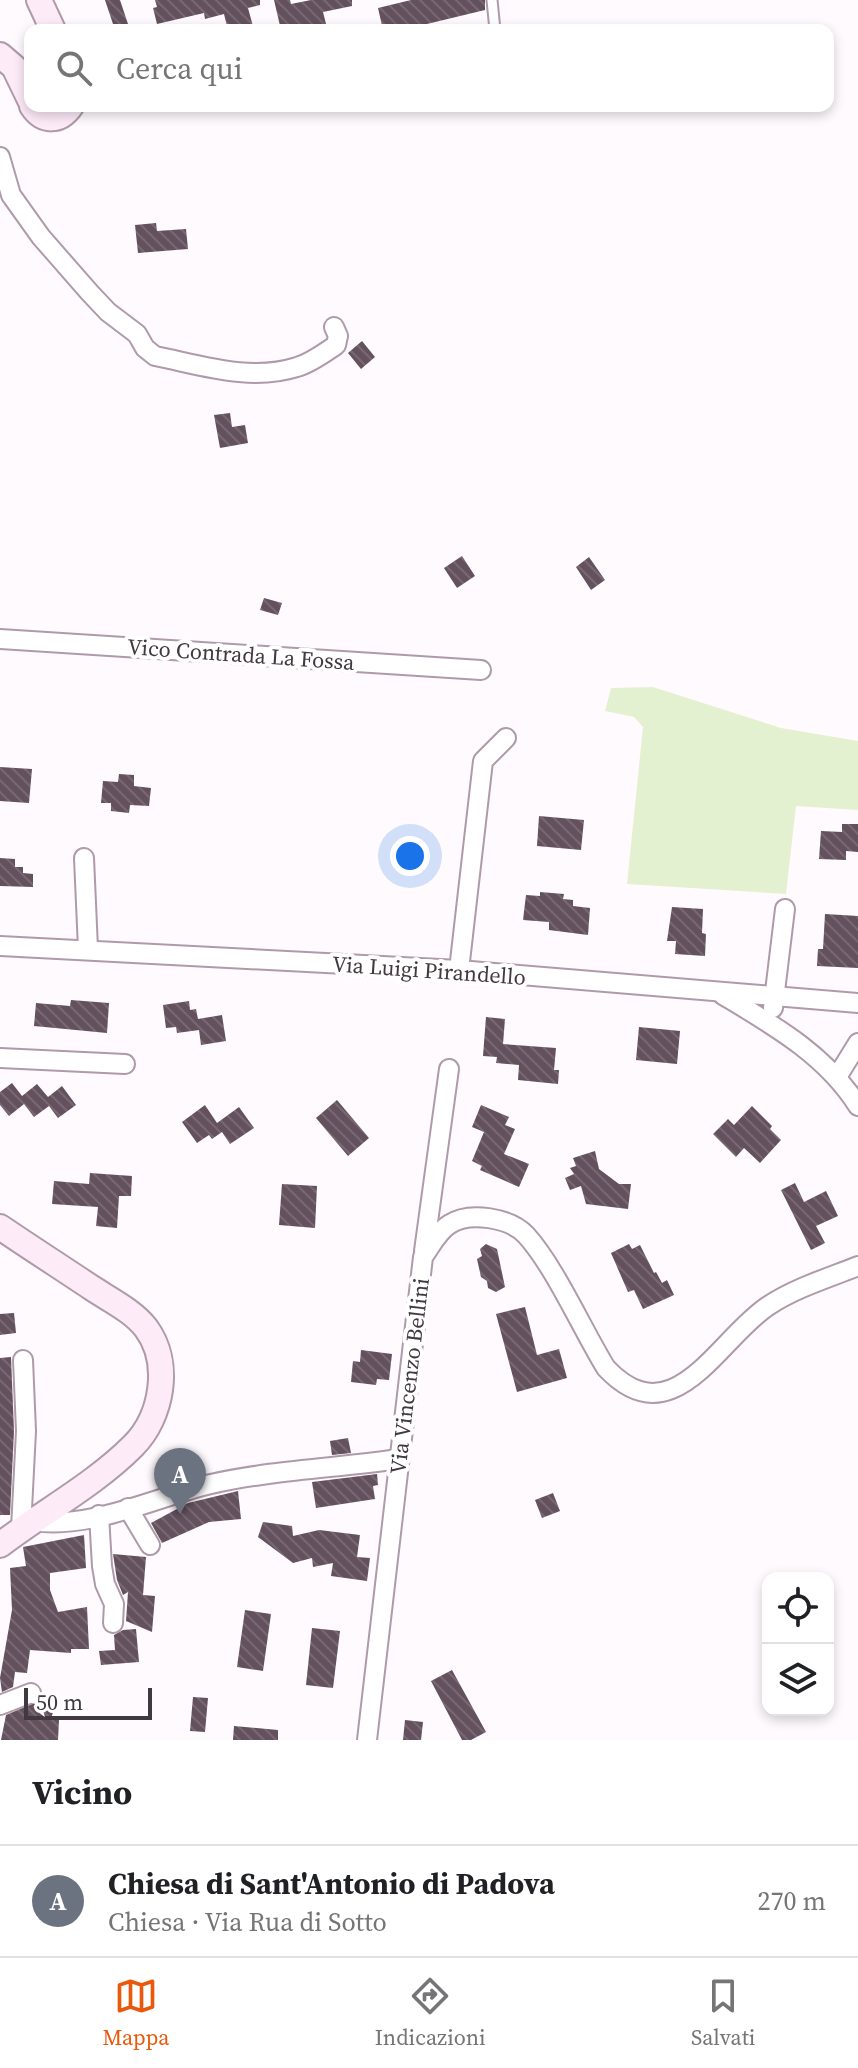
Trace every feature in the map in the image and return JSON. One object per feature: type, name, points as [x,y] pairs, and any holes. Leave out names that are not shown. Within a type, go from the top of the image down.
[{"type":"street","points":[[39,0],[50,24]]},
{"type":"street","points":[[0,55],[14,67],[24,88]]},
{"type":"street","points":[[38,112],[43,117],[53,119],[66,112]]},
{"type":"street","points":[[0,157],[11,195],[41,237],[108,312],[137,334],[145,348],[155,356],[236,372],[273,371],[297,367],[336,345],[338,336],[334,327]]},
{"type":"street","name":"Vico Contrada La Fossa","points":[[0,639],[481,670]]},
{"type":"street","points":[[459,970],[483,761],[506,738]]},
{"type":"street","points":[[84,858],[88,949]]},
{"type":"street","points":[[769,1023],[776,997],[785,909]]},
{"type":"street","name":"Via Luigi Pirandello","points":[[0,946],[459,970],[858,1003]]},
{"type":"street","points":[[719,993],[788,1034],[837,1077],[858,1106]]},
{"type":"street","points":[[837,1077],[858,1043]]},
{"type":"street","points":[[0,1058],[125,1064]]},
{"type":"street","points":[[423,1257],[449,1069]]},
{"type":"street","name":"Via Vincenzo Bellini","points":[[367,1740],[423,1257],[439,1234],[452,1222],[476,1217],[507,1222],[525,1234],[606,1368],[619,1382],[637,1392],[655,1394],[676,1388],[691,1379],[767,1307],[796,1291],[858,1266]]},
{"type":"street","points":[[0,1227],[126,1310],[145,1327],[159,1355],[162,1373],[155,1410],[135,1444],[112,1465],[0,1545]]},
{"type":"street","points":[[23,1360],[27,1525]]},
{"type":"street","points":[[27,1525],[99,1515],[236,1479],[399,1459]]},
{"type":"street","points":[[128,1508],[150,1545]]},
{"type":"street","points":[[99,1515],[102,1566],[105,1584],[114,1604],[113,1623]]},
{"type":"street","points":[[0,1705],[31,1693]]},
{"type":"lane","points":[[492,0],[494,24]]},
{"type":"green space","points":[[653,687],[781,728],[858,741],[858,810],[796,806],[786,894],[627,884],[643,727],[634,717],[605,711],[611,688]]},
{"type":"building","points":[[105,0],[120,0],[128,24],[113,24]]},
{"type":"building","points":[[155,0],[260,0],[260,5],[248,8],[252,24],[226,24],[224,14],[205,19],[204,13],[157,24],[153,8],[157,7]]},
{"type":"building","points":[[274,0],[290,0],[291,4],[311,0],[352,0],[352,6],[323,12],[326,24],[280,24]]},
{"type":"building","points":[[411,0],[485,0],[485,10],[427,24],[382,24],[378,8]]},
{"type":"building","points":[[156,223],[157,231],[186,229],[188,249],[138,253],[135,225]]},
{"type":"building","points":[[362,341],[375,357],[361,369],[348,353]]},
{"type":"building","points":[[230,413],[232,427],[245,425],[248,443],[220,448],[214,415]]},
{"type":"building","points":[[462,556],[475,576],[457,588],[444,568]]},
{"type":"building","points":[[589,557],[605,580],[591,590],[576,567]]},
{"type":"building","points":[[264,598],[282,603],[278,615],[260,610]]},
{"type":"building","points":[[0,767],[32,769],[29,803],[0,801]]},
{"type":"building","points":[[119,774],[134,775],[134,786],[151,788],[149,806],[130,805],[129,813],[111,811],[111,803],[101,803],[103,781],[118,782]]},
{"type":"building","points":[[539,816],[584,820],[581,850],[537,846]]},
{"type":"building","points":[[842,824],[858,824],[858,852],[846,851],[846,860],[819,859],[821,831],[842,832]]},
{"type":"building","points":[[0,858],[15,859],[15,867],[23,867],[23,873],[33,874],[33,887],[0,886]]},
{"type":"building","points":[[540,892],[564,894],[563,899],[573,900],[573,906],[590,908],[588,935],[549,930],[549,922],[523,920],[526,895],[540,896]]},
{"type":"building","points":[[672,907],[703,909],[705,956],[675,954],[676,941],[667,941]]},
{"type":"building","points":[[825,914],[858,916],[858,968],[817,966],[818,949],[823,949]]},
{"type":"building","points":[[71,1000],[109,1003],[107,1033],[34,1026],[36,1003],[70,1006]]},
{"type":"building","points":[[189,1001],[190,1010],[196,1009],[198,1019],[222,1015],[226,1041],[201,1045],[199,1030],[177,1033],[176,1027],[166,1028],[163,1005]]},
{"type":"building","points":[[486,1017],[505,1019],[503,1044],[556,1048],[554,1070],[559,1070],[558,1084],[518,1080],[519,1065],[496,1063],[497,1057],[483,1056]]},
{"type":"building","points":[[639,1027],[680,1031],[677,1064],[636,1060]]},
{"type":"building","points":[[12,1083],[22,1096],[37,1084],[48,1097],[62,1086],[76,1105],[58,1118],[49,1106],[34,1117],[24,1104],[9,1116],[0,1105],[0,1092]]},
{"type":"building","points":[[337,1100],[369,1138],[348,1156],[316,1118]]},
{"type":"building","points":[[205,1105],[217,1123],[239,1107],[254,1128],[230,1144],[222,1132],[212,1139],[209,1135],[197,1143],[182,1122]]},
{"type":"building","points":[[481,1105],[509,1117],[505,1125],[515,1129],[504,1154],[529,1164],[519,1187],[480,1170],[482,1166],[472,1161],[484,1132],[472,1127]]},
{"type":"building","points":[[752,1106],[781,1140],[760,1163],[744,1148],[736,1157],[713,1134],[728,1119],[734,1125]]},
{"type":"building","points":[[595,1151],[599,1169],[619,1184],[631,1184],[628,1209],[586,1204],[581,1186],[570,1190],[565,1178],[574,1174],[570,1168],[576,1166],[573,1158]]},
{"type":"building","points":[[90,1173],[132,1176],[131,1196],[119,1196],[117,1228],[96,1226],[98,1207],[52,1204],[54,1181],[89,1184]]},
{"type":"building","points":[[795,1183],[804,1202],[826,1191],[838,1216],[816,1226],[825,1243],[811,1250],[781,1190]]},
{"type":"building","points":[[282,1184],[317,1186],[315,1228],[279,1225]]},
{"type":"building","points":[[486,1244],[497,1249],[505,1287],[496,1292],[488,1288],[487,1281],[481,1277],[477,1259],[482,1256],[480,1249]]},
{"type":"building","points":[[629,1244],[632,1249],[640,1245],[654,1273],[662,1283],[667,1280],[674,1295],[643,1309],[634,1290],[628,1292],[611,1253]]},
{"type":"building","points":[[525,1307],[537,1355],[559,1349],[567,1378],[517,1392],[496,1314]]},
{"type":"building","points":[[14,1313],[16,1333],[0,1335],[0,1314]]},
{"type":"building","points":[[361,1350],[392,1354],[389,1380],[377,1379],[376,1385],[351,1382],[353,1361],[360,1362]]},
{"type":"building","points":[[11,1357],[14,1431],[10,1515],[0,1515],[0,1358]]},
{"type":"building","points":[[348,1438],[351,1453],[332,1455],[330,1441]]},
{"type":"building","points":[[377,1474],[378,1485],[373,1486],[375,1499],[316,1508],[312,1482]]},
{"type":"building","points":[[238,1491],[241,1519],[209,1522],[162,1543],[151,1523],[188,1503]]},
{"type":"building","points":[[553,1493],[560,1511],[542,1518],[535,1500]]},
{"type":"building","points":[[263,1522],[292,1526],[293,1536],[319,1530],[360,1535],[357,1557],[370,1558],[367,1581],[331,1576],[333,1563],[313,1567],[312,1558],[293,1563],[258,1537]]},
{"type":"building","points":[[84,1535],[86,1568],[50,1573],[50,1590],[58,1612],[87,1607],[89,1649],[71,1649],[71,1653],[30,1650],[27,1673],[15,1672],[13,1687],[2,1692],[0,1678],[12,1610],[10,1568],[26,1566],[23,1547]]},
{"type":"building","points":[[113,1554],[146,1557],[143,1595],[155,1596],[152,1632],[126,1621],[128,1592],[123,1595]]},
{"type":"building","points":[[245,1610],[271,1614],[263,1671],[237,1667]]},
{"type":"building","points":[[312,1628],[340,1631],[333,1688],[306,1685]]},
{"type":"building","points":[[136,1629],[139,1662],[101,1665],[99,1651],[115,1650],[114,1635],[123,1630]]},
{"type":"building","points":[[452,1670],[486,1732],[471,1740],[462,1740],[431,1681]]},
{"type":"building","points":[[193,1697],[208,1698],[205,1732],[190,1731]]},
{"type":"building","points":[[39,1701],[39,1708],[54,1709],[51,1719],[59,1720],[58,1740],[1,1740],[6,1715]]},
{"type":"building","points":[[405,1720],[423,1722],[421,1740],[403,1740]]},
{"type":"building","points":[[234,1726],[278,1730],[278,1740],[233,1740]]},
{"type":"place","name":"Chiesa di Sant'Antonio di Padova","points":[[180,1514]]}]
